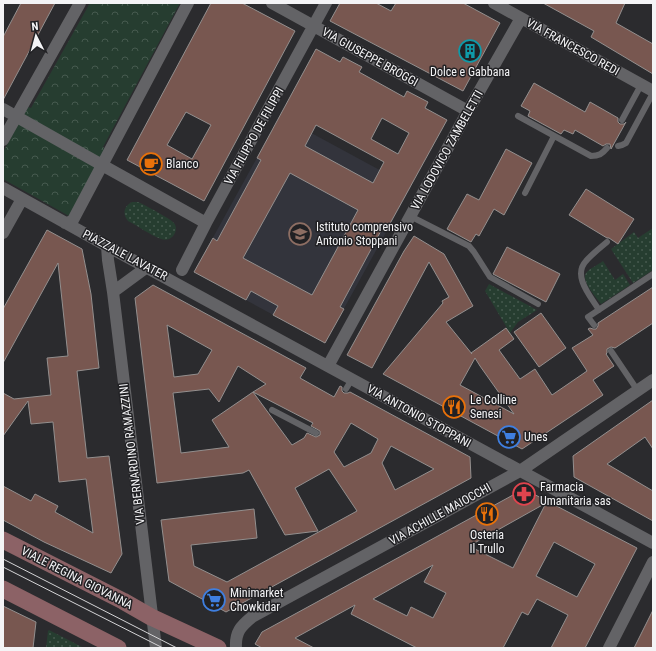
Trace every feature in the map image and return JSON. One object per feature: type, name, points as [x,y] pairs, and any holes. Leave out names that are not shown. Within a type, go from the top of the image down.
[{"type":"street","points":[[3,140],[80,3]]},
{"type":"street","name":"PIAZZALE LAVATER","points":[[65,223],[73,220],[188,3]]},
{"type":"street","name":"VIA GIUSEPPE BROGGI","points":[[272,3],[468,111]]},
{"type":"street","name":"VIA FILIPPO DE FILIPPI","points":[[182,270],[326,3]]},
{"type":"street","name":"VIA FRANCESCO REDI","points":[[494,3],[653,92]]},
{"type":"street","name":"VIA LODOVICO ZAMBELETTI","points":[[328,366],[468,111],[521,18]]},
{"type":"street","points":[[3,109],[206,223]]},
{"type":"street","name":"PIAZZALE LAVATER","points":[[3,188],[186,288]]},
{"type":"street","points":[[3,233],[22,199]]},
{"type":"street","name":"VIA BERNARDINO RAMAZZINI","points":[[107,246],[156,648]]},
{"type":"street","points":[[113,292],[146,267]]},
{"type":"street","name":"VIA ANTONIO STOPPANI","points":[[186,288],[328,366],[349,384],[520,470],[653,543]]},
{"type":"street","name":"VIA ACHILLE MAIOCCHI","points":[[236,648],[236,638],[239,630],[243,624],[252,617],[520,470],[653,380]]},
{"type":"street","name":"VIALE REGINA GIOVANNA","points":[[3,540],[152,617],[218,648]]},
{"type":"street","points":[[609,648],[653,562]]},
{"type":"street","points":[[3,589],[118,648]]},
{"type":"lane","points":[[622,120],[641,85]]},
{"type":"lane","points":[[618,146],[626,143],[653,92]]},
{"type":"lane","points":[[518,116],[591,156],[603,154],[607,148]]},
{"type":"lane","points":[[525,193],[554,136]]},
{"type":"lane","points":[[410,216],[469,246],[490,277],[538,304]]},
{"type":"lane","points":[[599,310],[581,278],[584,262],[607,242]]},
{"type":"lane","points":[[594,325],[588,317],[653,274]]},
{"type":"lane","points":[[611,351],[638,391]]},
{"type":"lane","points":[[272,410],[316,433]]},
{"type":"shaded area","name":"Istituto comprensivo Antonio Stoppani","points":[[280,116],[411,187],[325,343],[194,272]]},
{"type":"green space","points":[[90,3],[180,3],[103,147],[105,149],[69,216],[3,179],[3,152],[28,107],[31,108]]},
{"type":"green space","points":[[132,202],[141,203],[172,221],[176,226],[174,236],[165,240],[161,239],[128,221],[125,216],[125,210]]},
{"type":"green space","points":[[653,228],[653,270],[633,283],[611,249],[634,232],[638,238]]},
{"type":"green space","points":[[603,261],[615,280],[623,274],[630,285],[601,304],[587,284],[585,276],[588,271]]},
{"type":"green space","points":[[489,284],[537,310],[518,322],[510,333],[485,291]]},
{"type":"green space","points":[[49,630],[84,648],[46,648]]},
{"type":"building","points":[[21,3],[55,3],[3,100],[3,37]]},
{"type":"building","points":[[211,3],[242,3],[295,31],[204,201],[127,160]],"holes":[[[186,112],[211,125],[192,159],[167,145]]]},
{"type":"building","points":[[340,3],[376,3],[391,11],[396,3],[463,3],[500,23],[463,91],[330,21]]},
{"type":"building","points":[[543,3],[625,3],[616,23],[653,44],[653,74],[591,37],[594,31]]},
{"type":"building","name":"Istituto comprensivo Antonio Stoppani","points":[[316,49],[340,62],[343,57],[362,67],[359,72],[404,97],[407,91],[428,102],[425,108],[447,120],[387,229],[383,227],[340,307],[344,309],[325,343],[273,315],[278,306],[251,291],[246,300],[194,272],[213,238],[217,241],[261,160],[257,158]],"holes":[[[382,118],[409,133],[398,154],[371,139]],[[316,125],[384,162],[373,183],[305,146]],[[290,173],[358,210],[312,295],[243,258]]]},
{"type":"building","points":[[534,83],[585,112],[590,102],[618,118],[618,122],[620,124],[624,124],[626,122],[611,149],[610,144],[603,146],[575,130],[573,134],[564,130],[561,134],[528,116],[530,111],[521,106]]},
{"type":"building","points":[[506,149],[532,163],[504,215],[494,209],[479,236],[476,234],[471,242],[447,229],[467,194],[479,200]]},
{"type":"building","points":[[586,189],[634,219],[618,244],[569,215]]},
{"type":"building","points":[[47,230],[82,249],[91,294],[99,368],[77,371],[87,458],[109,456],[122,554],[111,573],[44,542],[3,520],[3,486],[31,501],[35,494],[58,506],[55,512],[93,533],[86,479],[59,482],[53,422],[31,424],[28,401],[3,436],[3,393],[14,399],[51,395],[47,358],[68,356],[58,263],[3,363],[3,309]]},
{"type":"building","points":[[414,236],[444,254],[473,306],[446,322],[471,353],[506,328],[514,339],[499,350],[520,379],[535,369],[552,395],[587,371],[572,348],[593,335],[588,329],[596,329],[598,323],[653,287],[653,323],[615,348],[611,347],[607,349],[606,354],[614,366],[593,380],[603,395],[522,449],[383,374],[443,303],[442,301],[449,297],[429,262],[372,368],[347,355],[404,251]],"holes":[[[475,358],[514,414],[460,385]]]},
{"type":"building","points":[[507,247],[560,274],[546,302],[493,274]]},
{"type":"building","points":[[153,285],[306,368],[300,378],[334,397],[340,386],[342,387],[342,391],[344,393],[350,392],[470,457],[471,478],[226,612],[169,581],[161,520],[254,509],[257,538],[191,545],[194,566],[227,582],[357,511],[329,469],[295,488],[318,531],[285,535],[249,470],[243,473],[157,483],[135,298]],"holes":[[[167,325],[212,350],[198,374],[174,377]],[[238,366],[266,384],[212,420],[229,447],[181,453],[173,393],[209,389],[219,402]],[[253,392],[313,423],[311,426],[320,431],[320,435],[316,437],[307,433],[304,438],[292,445]],[[351,423],[378,439],[371,453],[344,467],[334,452]],[[391,446],[434,469],[395,490],[382,463]]]},
{"type":"building","points":[[541,313],[566,348],[539,367],[514,332]]},
{"type":"building","points":[[653,400],[653,449],[645,437],[607,464],[653,491],[653,521],[574,477],[573,456]]},
{"type":"building","points":[[524,489],[637,548],[585,648],[551,648],[568,615],[537,599],[528,615],[522,612],[503,648],[417,648],[351,614],[355,605],[295,638],[314,648],[262,648],[255,644],[262,632]],"holes":[[[546,503],[513,568],[469,546],[496,531]],[[554,542],[595,564],[577,597],[536,576]],[[433,565],[424,582],[446,593],[433,618],[411,607],[407,616],[373,599]]]},
{"type":"building","points":[[3,606],[36,622],[33,648],[3,648]]},
{"type":"building","points":[[653,610],[653,648],[634,648]]},
{"type":"tram line","points":[[3,559],[177,648]]},
{"type":"tram line","points":[[3,567],[163,648]]},
{"type":"place","name":"Dolce e Gabbana","points":[[470,51]]},
{"type":"place","name":"Blanco","points":[[151,164]]},
{"type":"place","name":"Istituto comprensivo Antonio Stoppani","points":[[300,234]]},
{"type":"place","name":"Le Colline Senesi","points":[[454,407]]},
{"type":"place","name":"Unes","points":[[509,437]]},
{"type":"place","name":"Farmacia Umanitaria sas","points":[[524,494]]},
{"type":"place","name":"Osteria Il Trullo","points":[[487,514]]},
{"type":"place","name":"Minimarket Chowkidar","points":[[214,600]]}]
